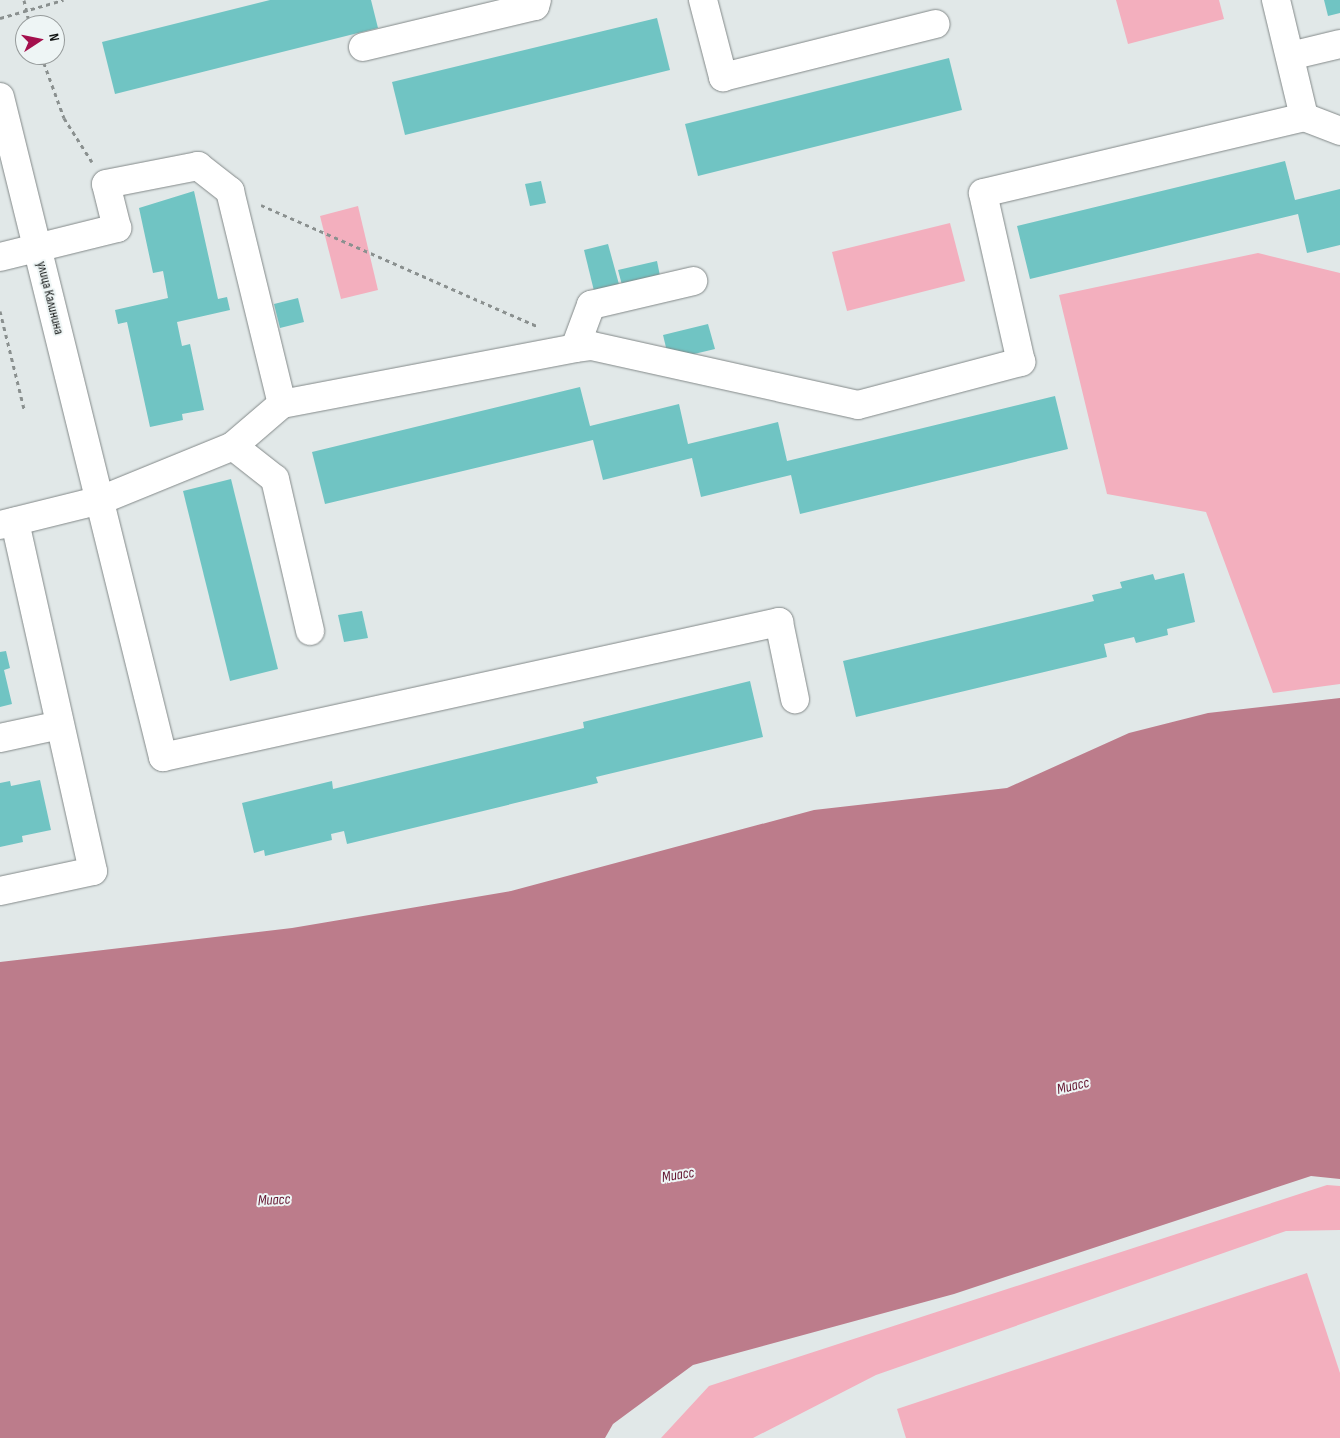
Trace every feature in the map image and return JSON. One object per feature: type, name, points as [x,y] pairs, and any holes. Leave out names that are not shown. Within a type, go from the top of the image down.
[{"type":"street","points":[[363,47],[535,6],[537,0]]},
{"type":"street","points":[[703,0],[723,77],[936,24]]},
{"type":"street","points":[[1276,0],[1304,117]]},
{"type":"street","points":[[1290,56],[1340,44]]},
{"type":"street","name":"улица Калинина","points":[[0,97],[4,132],[37,247],[163,757],[779,622],[795,699]]},
{"type":"street","points":[[0,891],[93,871],[60,725],[7,523],[101,500],[233,446],[282,404],[575,345],[592,346],[858,405],[1021,362],[983,193],[1304,117],[1340,131]]},
{"type":"street","points":[[0,257],[117,228],[106,184],[198,166],[230,192],[282,404]]},
{"type":"street","points":[[575,345],[591,305],[693,281]]},
{"type":"street","points":[[233,446],[275,479],[310,631]]},
{"type":"street","points":[[0,738],[60,725]]},
{"type":"path","points":[[24,0],[27,15]]},
{"type":"path","points":[[0,18],[63,0]]},
{"type":"path","points":[[45,65],[64,118],[106,184]]},
{"type":"path","points":[[230,192],[575,345]]},
{"type":"path","points":[[0,311],[24,409]]},
{"type":"shaded area","points":[[1116,0],[1219,0],[1224,19],[1128,44]]},
{"type":"shaded area","points":[[358,206],[378,290],[341,299],[320,216]]},
{"type":"shaded area","points":[[950,223],[965,281],[847,311],[832,252]]},
{"type":"shaded area","points":[[1258,253],[1340,273],[1340,684],[1273,693],[1206,512],[1107,494],[1059,295]]},
{"type":"shaded area","points":[[1327,1185],[1340,1186],[1340,1230],[1286,1231],[876,1375],[753,1438],[661,1438],[709,1386]]},
{"type":"shaded area","points":[[1307,1273],[1340,1373],[1340,1438],[906,1438],[897,1409]]},
{"type":"water","name":"Миасс","points":[[1340,698],[1340,1179],[1311,1176],[954,1294],[693,1365],[613,1424],[605,1438],[0,1438],[0,962],[292,928],[511,891],[814,810],[1007,788],[1129,733],[1208,713]]},
{"type":"building","points":[[270,0],[371,0],[378,28],[115,94],[102,42]]},
{"type":"building","points":[[1324,0],[1340,0],[1340,13],[1328,16]]},
{"type":"building","points":[[657,18],[670,70],[405,135],[392,82]]},
{"type":"building","points":[[949,58],[962,110],[698,176],[685,124]]},
{"type":"building","points":[[1285,161],[1295,200],[1340,189],[1340,245],[1307,253],[1298,214],[1030,279],[1017,226]]},
{"type":"building","points":[[541,181],[546,203],[530,206],[525,184]]},
{"type":"building","points":[[194,191],[218,299],[227,297],[230,310],[177,322],[182,346],[190,344],[204,410],[182,414],[183,420],[150,427],[127,322],[118,324],[115,310],[168,298],[163,271],[153,273],[139,208]]},
{"type":"building","points":[[608,244],[620,288],[595,295],[584,250]]},
{"type":"building","points":[[657,261],[660,276],[622,285],[618,270]]},
{"type":"building","points":[[298,298],[304,322],[280,328],[274,304]]},
{"type":"building","points":[[708,324],[715,349],[669,360],[663,335]]},
{"type":"building","points":[[580,387],[590,426],[679,404],[688,444],[778,422],[787,461],[1055,396],[1068,449],[800,514],[791,475],[701,497],[692,458],[603,480],[593,440],[325,504],[312,452]]},
{"type":"building","points":[[231,479],[278,669],[230,681],[183,491]]},
{"type":"building","points":[[1184,573],[1195,622],[1167,629],[1168,635],[1136,643],[1134,637],[1104,644],[1107,657],[856,717],[843,661],[1094,601],[1092,595],[1122,588],[1120,582],[1153,574],[1155,580]]},
{"type":"building","points":[[362,611],[368,638],[344,642],[338,615]]},
{"type":"building","points":[[6,651],[10,668],[4,670],[12,704],[0,707],[0,652]]},
{"type":"building","points":[[750,681],[763,737],[596,777],[598,783],[347,844],[344,831],[331,834],[332,840],[265,856],[264,850],[254,853],[242,803],[332,781],[333,789],[584,728],[583,722]]},
{"type":"building","points":[[40,780],[51,830],[22,836],[23,842],[0,847],[0,783],[10,781],[11,786]]}]
